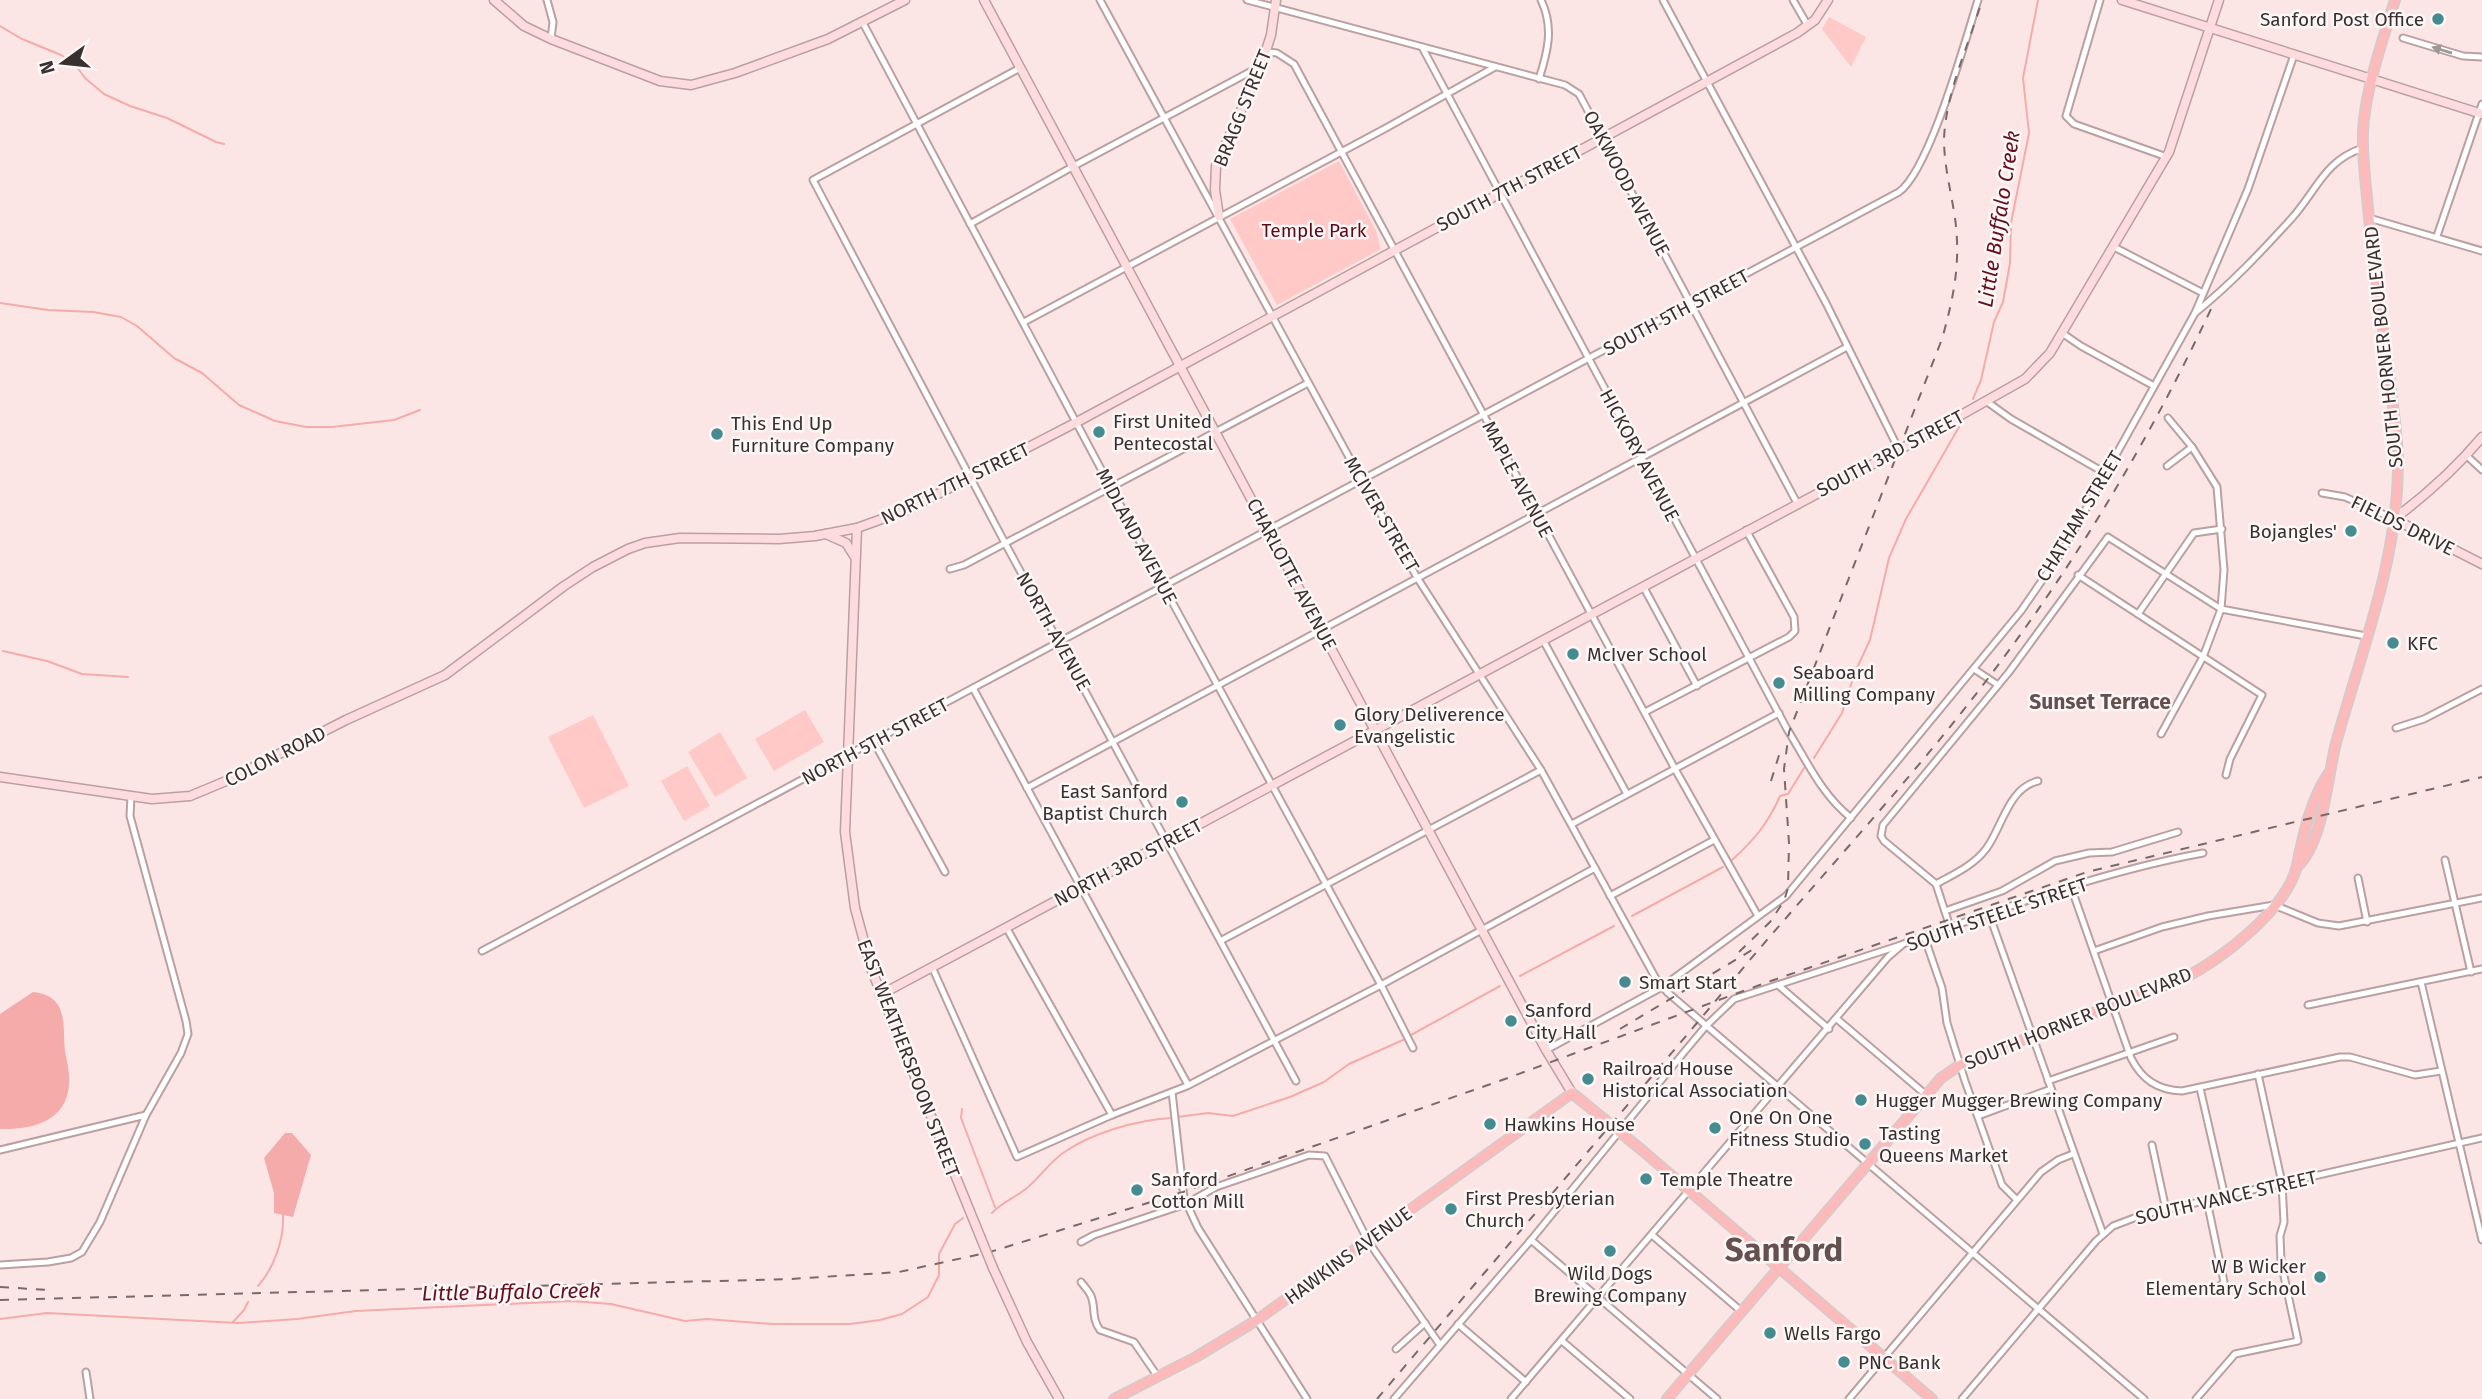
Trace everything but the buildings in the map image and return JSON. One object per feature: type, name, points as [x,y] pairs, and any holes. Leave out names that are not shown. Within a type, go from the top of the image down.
[{"type":"main road","name":"SOUTH HORNER BOULEVARD","points":[[1667,1399],[1941,1078],[1960,1065],[2169,985],[2209,965],[2241,940],[2274,905],[2297,867],[2306,858],[2328,788],[2328,774],[2389,559],[2394,519],[2398,461],[2363,148],[2364,114],[2395,0]]},
{"type":"main road","name":"CHARLOTTE AVENUE","points":[[1572,1093],[1932,1399]]},
{"type":"main road","name":"HAWKINS AVENUE","points":[[1114,1399],[1258,1320],[1572,1093]]},
{"type":"street","points":[[494,0],[524,26],[551,39],[632,71],[678,85],[702,84],[828,39],[905,0]]},
{"type":"street","points":[[547,0],[554,22],[551,39]]},
{"type":"street","name":"CHARLOTTE AVENUE","points":[[984,0],[1572,1093]]},
{"type":"street","name":"MCIVER STREET","points":[[1101,0],[1362,481],[1418,579],[1541,770],[1642,958],[1662,987],[2144,1399]]},
{"type":"street","name":"OAKWOOD AVENUE","points":[[1248,0],[1276,3],[1422,47],[1565,85],[1579,94],[1797,503]]},
{"type":"street","points":[[1539,79],[1546,58],[1549,28],[1541,0]]},
{"type":"street","points":[[1663,0],[1797,247],[1899,450]]},
{"type":"street","points":[[1793,0],[1808,26]]},
{"type":"street","name":"SOUTH 7TH STREET","points":[[1180,366],[1808,26],[1828,0]]},
{"type":"street","name":"SOUTH 5TH STREET","points":[[1268,530],[1907,186],[1920,165],[1956,69],[1978,0]]},
{"type":"street","points":[[2100,0],[2066,118],[2074,124],[2167,157]]},
{"type":"street","points":[[2122,0],[2373,80],[2481,110],[2437,236]]},
{"type":"street","name":"SOUTH 3RD STREET","points":[[1375,730],[1899,450],[2014,386],[2033,372],[2050,353],[2167,157],[2218,0]]},
{"type":"street","name":"BRAGG STREET","points":[[1219,216],[1215,190],[1216,166],[1261,66],[1276,3]]},
{"type":"street","name":"MIDLAND AVENUE","points":[[863,23],[1413,1048]]},
{"type":"street","points":[[2403,38],[2463,57],[2482,57]]},
{"type":"street","name":"HICKORY AVENUE","points":[[1422,47],[1748,658],[1816,779],[1837,807],[1851,818]]},
{"type":"street","name":"MAPLE AVENUE","points":[[1266,52],[1277,53],[1294,64],[1675,769],[1760,915]]},
{"type":"street","name":"CHATHAM STREET","points":[[1546,1049],[1662,987],[1777,903],[1795,886],[2021,611],[2063,550],[2195,313],[2248,189],[2294,55]]},
{"type":"street","points":[[970,224],[1261,66]]},
{"type":"street","points":[[1024,322],[1495,66]]},
{"type":"street","points":[[916,123],[1020,68]]},
{"type":"street","name":"NORTH AVENUE","points":[[916,123],[813,180],[1005,543],[1296,1081]]},
{"type":"street","points":[[2195,313],[2227,287],[2274,238],[2307,202],[2331,165],[2348,152],[2363,148]]},
{"type":"street","points":[[2369,218],[2482,251]]},
{"type":"street","points":[[2115,247],[2203,293]]},
{"type":"street","points":[[2062,333],[2154,386]]},
{"type":"street","points":[[1027,788],[1847,347]]},
{"type":"street","name":"NORTH 7TH STREET","points":[[524,617],[579,575],[613,556],[645,543],[680,538],[779,539],[826,534],[857,528],[907,510],[1180,366]]},
{"type":"street","points":[[950,569],[964,565],[1308,383]]},
{"type":"street","points":[[1986,401],[2011,419],[2105,473]]},
{"type":"street","points":[[2161,734],[2203,657],[2221,609],[2224,570],[2217,487],[2192,447],[2168,418]]},
{"type":"street","points":[[2394,519],[2467,456],[2482,437]]},
{"type":"street","points":[[2167,466],[2192,447]]},
{"type":"street","points":[[2467,456],[2482,470]]},
{"type":"street","name":"FIELDS DRIVE","points":[[2322,493],[2345,497],[2482,564]]},
{"type":"street","name":"EAST WEATHERSPOON STREET","points":[[857,528],[845,832],[850,882],[860,932],[880,995],[993,1268],[1027,1342],[1059,1399]]},
{"type":"street","points":[[2138,614],[2194,533],[2222,529]]},
{"type":"street","name":"NORTH 5TH STREET","points":[[482,951],[1268,530]]},
{"type":"street","points":[[1645,712],[1789,637],[1796,627],[1794,617],[1746,530]]},
{"type":"street","points":[[826,534],[846,543],[856,559]]},
{"type":"street","points":[[1950,927],[1936,884],[1884,841],[1881,833],[1884,825],[1998,685],[2108,537],[2221,609],[2367,636]]},
{"type":"street","points":[[2078,575],[2262,695],[2230,759],[2226,775]]},
{"type":"street","points":[[1643,586],[1697,686]]},
{"type":"street","name":"COLON ROAD","points":[[0,778],[131,797],[172,799],[209,789],[346,720],[445,675],[524,617]]},
{"type":"street","points":[[1542,640],[1627,794]]},
{"type":"street","points":[[1975,669],[1998,685]]},
{"type":"street","points":[[973,688],[1188,1085]]},
{"type":"street","points":[[2396,728],[2424,719],[2482,689]]},
{"type":"street","points":[[1572,824],[1779,713]]},
{"type":"street","name":"NORTH 3RD STREET","points":[[880,995],[1375,730]]},
{"type":"street","points":[[874,742],[945,872]]},
{"type":"street","points":[[1222,940],[1541,770]]},
{"type":"street","points":[[1936,884],[1969,866],[1979,856],[2024,788],[2031,782],[2038,781]]},
{"type":"street","points":[[0,1265],[48,1262],[71,1258],[82,1252],[100,1222],[146,1115],[171,1073],[188,1034],[130,816],[131,797]]},
{"type":"street","points":[[1945,911],[2002,891],[2055,861],[2089,853],[2112,852],[2178,832]]},
{"type":"street","points":[[1610,896],[1714,840]]},
{"type":"street","name":"SOUTH STEELE STREET","points":[[1511,1399],[1888,957],[1903,944],[2143,865],[2203,853]]},
{"type":"street","points":[[2445,860],[2471,972]]},
{"type":"street","points":[[932,967],[1017,1157],[1188,1085],[1381,985],[1595,868]]},
{"type":"street","points":[[2358,878],[2367,922]]},
{"type":"street","points":[[2071,887],[2136,1068],[2153,1084],[2170,1090],[2200,1088],[2350,1056],[2415,1075],[2441,1071]]},
{"type":"street","points":[[2094,951],[2208,916],[2274,905],[2325,925],[2339,926],[2482,898]]},
{"type":"street","points":[[1989,914],[2103,1234]]},
{"type":"street","points":[[1006,927],[1112,1115]]},
{"type":"street","points":[[1924,936],[1942,988],[1947,1024],[1960,1065],[2003,1185],[2017,1200]]},
{"type":"street","points":[[1394,1399],[1531,1240],[1706,1026],[1734,999],[1903,944]]},
{"type":"street","points":[[2308,1005],[2482,970]]},
{"type":"street","points":[[2421,982],[2482,1240]]},
{"type":"street","points":[[1778,985],[1829,1029]]},
{"type":"street","points":[[1837,1019],[1925,1094]]},
{"type":"street","points":[[2048,1081],[2175,1037]]},
{"type":"street","points":[[2196,1399],[2235,1354],[2298,1341],[2281,1262],[2280,1236],[2284,1222],[2282,1183],[2259,1074]]},
{"type":"street","points":[[2200,1088],[2225,1197]]},
{"type":"street","points":[[1978,1116],[2051,1089]]},
{"type":"street","points":[[1172,1092],[1186,1204],[1198,1228],[1307,1399]]},
{"type":"street","points":[[0,1150],[146,1115]]},
{"type":"street","name":"SOUTH VANCE STREET","points":[[1962,1399],[2103,1234],[2119,1223],[2482,1138]]},
{"type":"street","points":[[2152,1145],[2166,1210]]},
{"type":"street","points":[[1849,1399],[2041,1172],[2058,1160],[2073,1154]]},
{"type":"street","points":[[1080,1242],[1104,1231],[1186,1204],[1216,1187],[1309,1155],[1325,1156],[1368,1241],[1440,1345]]},
{"type":"street","points":[[2207,1201],[2224,1282],[2219,1287]]},
{"type":"street","points":[[2475,1209],[2482,1208]]},
{"type":"street","points":[[1652,1235],[1741,1311]]},
{"type":"street","points":[[1531,1240],[1717,1399]]},
{"type":"street","points":[[1081,1282],[1093,1298],[1093,1315],[1100,1330],[1134,1342],[1158,1377]]},
{"type":"street","points":[[1396,1349],[1425,1323]]},
{"type":"street","points":[[1458,1324],[1526,1382]]},
{"type":"street","points":[[1562,1340],[1630,1399]]},
{"type":"street","points":[[86,1372],[90,1399]]},
{"type":"green space","points":[[1829,17],[1866,37],[1851,67],[1822,29]]},
{"type":"green space","name":"Temple Park","points":[[1339,161],[1376,231],[1381,249],[1277,305],[1230,219]]},
{"type":"green space","points":[[805,710],[824,742],[774,771],[755,739]]},
{"type":"green space","points":[[593,715],[629,786],[584,808],[548,737]]},
{"type":"green space","points":[[720,732],[747,778],[715,797],[688,752]]},
{"type":"green space","points":[[687,766],[710,806],[684,821],[661,781]]},
{"type":"shaded area","points":[[33,992],[53,999],[62,1014],[69,1076],[67,1097],[62,1107],[45,1121],[24,1128],[0,1129],[0,1014]]},
{"type":"shaded area","points":[[285,1133],[292,1133],[311,1155],[293,1217],[274,1213],[274,1193],[264,1158]]},
{"type":"waterway","name":"Little Buffalo Creek","points":[[1973,399],[1981,380],[1994,322],[2003,302],[2010,263],[2011,223],[2029,133],[2023,78],[2038,0]]},
{"type":"waterway","points":[[0,26],[74,63],[85,78],[104,94],[224,144]]},
{"type":"waterway","points":[[0,303],[121,317],[137,326],[174,358],[202,373],[239,405],[275,421],[306,427],[332,427],[394,420],[420,410]]},
{"type":"waterway","name":"Little Buffalo Creek","points":[[1814,758],[1842,713],[1855,672],[1870,640],[1889,558],[1906,519],[1959,427]]},
{"type":"waterway","points":[[3,651],[47,661],[82,674],[128,677]]},
{"type":"waterway","name":"Little Buffalo Creek","points":[[1731,861],[1759,832],[1780,796],[1788,794],[1804,768]]},
{"type":"waterway","name":"Little Buffalo Creek","points":[[1632,916],[1723,867]]},
{"type":"waterway","name":"Little Buffalo Creek","points":[[1520,976],[1614,926]]},
{"type":"waterway","name":"Little Buffalo Creek","points":[[1411,1035],[1500,986]]},
{"type":"waterway","name":"Little Buffalo Creek","points":[[1177,1117],[1208,1113],[1233,1116],[1290,1097],[1324,1082],[1349,1064],[1403,1040]]},
{"type":"waterway","points":[[962,1109],[961,1118],[995,1207]]},
{"type":"waterway","name":"Little Buffalo Creek","points":[[992,1213],[1027,1188],[1058,1157],[1087,1139],[1115,1129],[1171,1118]]},
{"type":"waterway","points":[[258,1286],[277,1253],[283,1215]]},
{"type":"waterway","name":"Little Buffalo Creek","points":[[0,1319],[47,1313],[238,1323],[356,1311],[571,1301],[611,1304],[685,1321],[707,1319],[772,1324],[850,1324],[902,1314],[928,1297],[939,1275],[939,1254],[955,1224],[963,1218]]},
{"type":"waterway","points":[[233,1322],[248,1302]]},
{"type":"railway","points":[[1739,952],[1770,922],[1784,901],[1788,888],[1789,843],[1784,769],[1789,732],[1942,339],[1953,293],[1957,249],[1955,218],[1945,159],[1946,121],[1953,86],[1982,0]]},
{"type":"railway","points":[[1377,1399],[1969,703],[2038,610],[2101,513],[2159,412],[2211,309]]},
{"type":"railway","points":[[1771,781],[1780,752]]},
{"type":"railway","points":[[0,1300],[791,1279],[899,1272],[990,1252],[1183,1192],[1505,1079],[1765,983],[2087,872],[2482,777]]},
{"type":"railway","points":[[1620,1029],[1752,950]]},
{"type":"railway","points":[[0,1287],[49,1290]]},
{"type":"place","name":"Sanford Post Office","points":[[2438,19]]},
{"type":"place","name":"First United Pentecostal","points":[[1099,432]]},
{"type":"place","name":"This End Up Furniture Company","points":[[717,434]]},
{"type":"place","name":"Bojangles'","points":[[2351,531]]},
{"type":"place","name":"KFC","points":[[2393,643]]},
{"type":"place","name":"McIver School","points":[[1573,654]]},
{"type":"place","name":"Seaboard Milling Company","points":[[1779,683]]},
{"type":"place","name":"Glory Deliverence Evangelistic","points":[[1340,725]]},
{"type":"place","name":"East Sanford Baptist Church","points":[[1182,802]]},
{"type":"place","name":"Smart Start","points":[[1625,982]]},
{"type":"place","name":"Sanford City Hall","points":[[1511,1021]]},
{"type":"place","name":"Railroad House Historical Association","points":[[1588,1079]]},
{"type":"place","name":"Hugger Mugger Brewing Company","points":[[1861,1100]]},
{"type":"place","name":"Hawkins House","points":[[1490,1124]]},
{"type":"place","name":"One On One Fitness Studio","points":[[1715,1128]]},
{"type":"place","name":"Tasting Queens Market","points":[[1865,1144]]},
{"type":"place","name":"Temple Theatre","points":[[1646,1179]]},
{"type":"place","name":"Sanford Cotton Mill","points":[[1137,1190]]},
{"type":"place","name":"First Presbyterian Church","points":[[1451,1209]]},
{"type":"place","name":"Wild Dogs Brewing Company","points":[[1610,1251]]},
{"type":"place","name":"W B Wicker Elementary School","points":[[2320,1277]]},
{"type":"place","name":"Wells Fargo","points":[[1770,1333]]},
{"type":"place","name":"PNC Bank","points":[[1844,1362]]},
{"type":"district","name":"Sunset Terrace","points":[[2100,702]]},
{"type":"district","name":"Sanford","points":[[1784,1249]]}]
